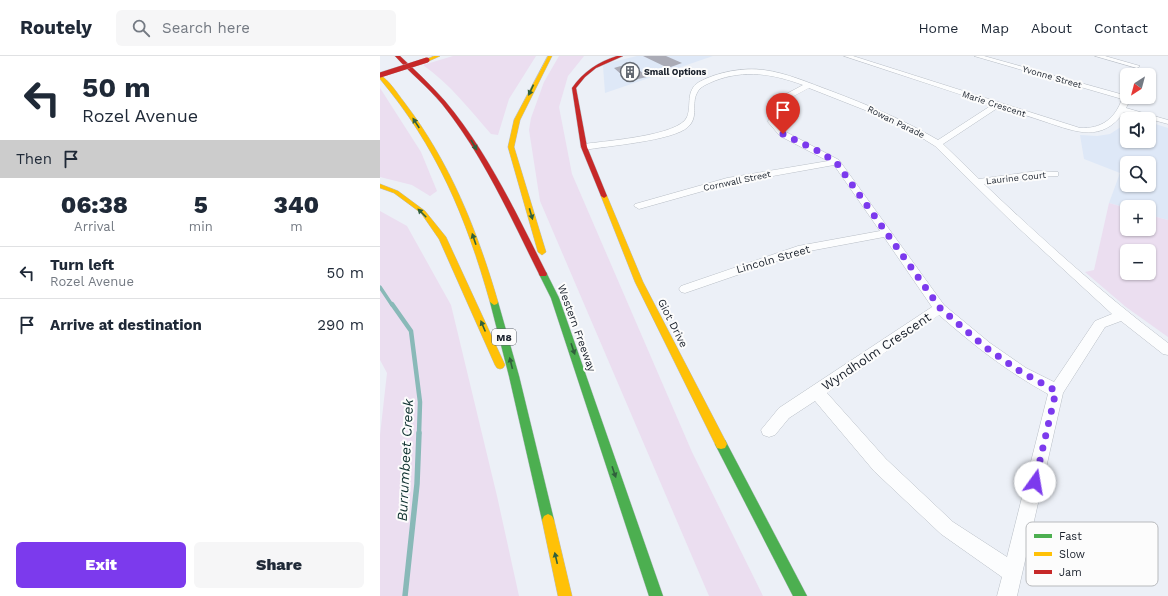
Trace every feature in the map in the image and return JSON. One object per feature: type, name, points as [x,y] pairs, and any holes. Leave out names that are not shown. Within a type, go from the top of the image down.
[{"type":"main road","name":"Western Freeway","points":[[397,56],[408,65],[452,112],[470,138],[497,184],[555,298],[656,596]]},
{"type":"main road","points":[[380,76],[438,56]]},
{"type":"main road","points":[[550,56],[517,120],[511,148],[555,298]]},
{"type":"main road","name":"Giot Drive","points":[[621,56],[606,60],[586,71],[574,88],[584,147],[639,282],[761,524],[800,596]]},
{"type":"main road","name":"M8","points":[[380,76],[398,96],[434,149],[467,219],[495,301],[565,596]]},
{"type":"main road","points":[[380,186],[396,192],[423,212],[444,239],[475,307],[526,427]]},
{"type":"street","name":"Marie Crescent","points":[[847,56],[1069,128],[1088,131],[1102,129],[1123,109]]},
{"type":"street","name":"Yvonne Street","points":[[977,56],[1120,95]]},
{"type":"street","points":[[1098,56],[1138,63],[1136,68]]},
{"type":"street","name":"Rowan Parade","points":[[584,147],[669,134],[685,126],[691,117],[693,93],[701,84],[724,75],[740,72],[765,72],[793,79],[878,112],[918,131],[938,144],[976,182],[1122,315],[1168,350]]},
{"type":"street","points":[[809,85],[776,103],[772,122],[783,134],[816,150],[836,162],[940,308],[985,347],[1021,372],[1056,391]]},
{"type":"street","points":[[1125,104],[1123,109],[1168,122]]},
{"type":"street","points":[[938,144],[997,105]]},
{"type":"street","name":"Cornwall Street","points":[[639,206],[727,181],[836,162]]},
{"type":"street","name":"Laurine Court","points":[[976,182],[1037,174],[1055,174]]},
{"type":"street","name":"Lincoln Street","points":[[686,289],[802,249],[887,233]]},
{"type":"street","name":"Wyndholm Crescent","points":[[940,308],[817,392],[880,465],[947,528],[1013,573]]},
{"type":"street","points":[[1008,596],[1056,391],[1100,324],[1122,315]]},
{"type":"street","points":[[769,430],[784,413],[817,392]]},
{"type":"shaded area","points":[[453,56],[536,56],[509,99],[498,135],[491,134],[451,89],[423,65]]},
{"type":"shaded area","points":[[559,56],[584,56],[568,76],[559,107],[572,174],[692,452],[763,596],[709,596],[540,201],[529,130],[531,118],[544,82]]},
{"type":"shaded area","points":[[637,56],[713,56],[605,93],[603,66],[608,63]]},
{"type":"shaded area","points":[[380,88],[421,152],[437,191],[430,196],[412,185],[380,177]]},
{"type":"shaded area","points":[[1156,124],[1168,128],[1168,220],[1156,217],[1156,200],[1120,200],[1120,206],[1109,203],[1120,173],[1084,159],[1080,135],[1097,136],[1110,134],[1120,128],[1120,148],[1156,148]]},
{"type":"shaded area","points":[[1109,203],[1120,206],[1120,236],[1156,236],[1156,217],[1168,220],[1168,337],[1126,307],[1085,272],[1094,270]]},
{"type":"shaded area","points":[[380,211],[407,226],[451,305],[497,496],[519,596],[380,596],[380,435],[387,373],[380,360]]},
{"type":"building","points":[[643,56],[666,56],[682,63],[668,68]]},
{"type":"building","name":"Small Options","points":[[631,63],[647,77],[629,81],[614,68]]},
{"type":"waterway","name":"Burrumbeet Creek","points":[[380,287],[392,305]]},
{"type":"waterway","name":"Burrumbeet Creek","points":[[392,304],[411,331],[420,402],[419,434]]},
{"type":"waterway","name":"Burrumbeet Creek","points":[[405,596],[417,484],[419,433]]},
{"type":"traffic: fast","points":[[543,274],[555,298],[656,596]]},
{"type":"traffic: fast","points":[[494,302],[514,376],[548,520]]},
{"type":"traffic: fast","points":[[721,444],[800,596]]},
{"type":"traffic: slow","points":[[427,60],[438,56]]},
{"type":"traffic: slow","points":[[542,252],[511,147],[517,120],[550,56]]},
{"type":"traffic: slow","points":[[380,76],[418,125],[450,180],[475,240],[494,302]]},
{"type":"traffic: slow","points":[[380,186],[396,192],[423,212],[443,239],[500,365]]},
{"type":"traffic: slow","points":[[604,196],[639,282],[721,444]]},
{"type":"traffic: slow","points":[[548,520],[565,596]]},
{"type":"traffic: jam","points":[[397,56],[422,79],[444,103],[463,129],[498,186],[543,274]]},
{"type":"traffic: jam","points":[[604,196],[584,147],[574,88],[584,76],[594,68],[621,56]]},
{"type":"traffic: jam","points":[[380,75],[427,60]]},
{"type":"place","name":"Small Options","points":[[630,72]]},
{"type":"route","points":[[783,134],[816,150],[836,162],[940,308],[985,347],[1021,372],[1056,391],[1035,482]]}]
